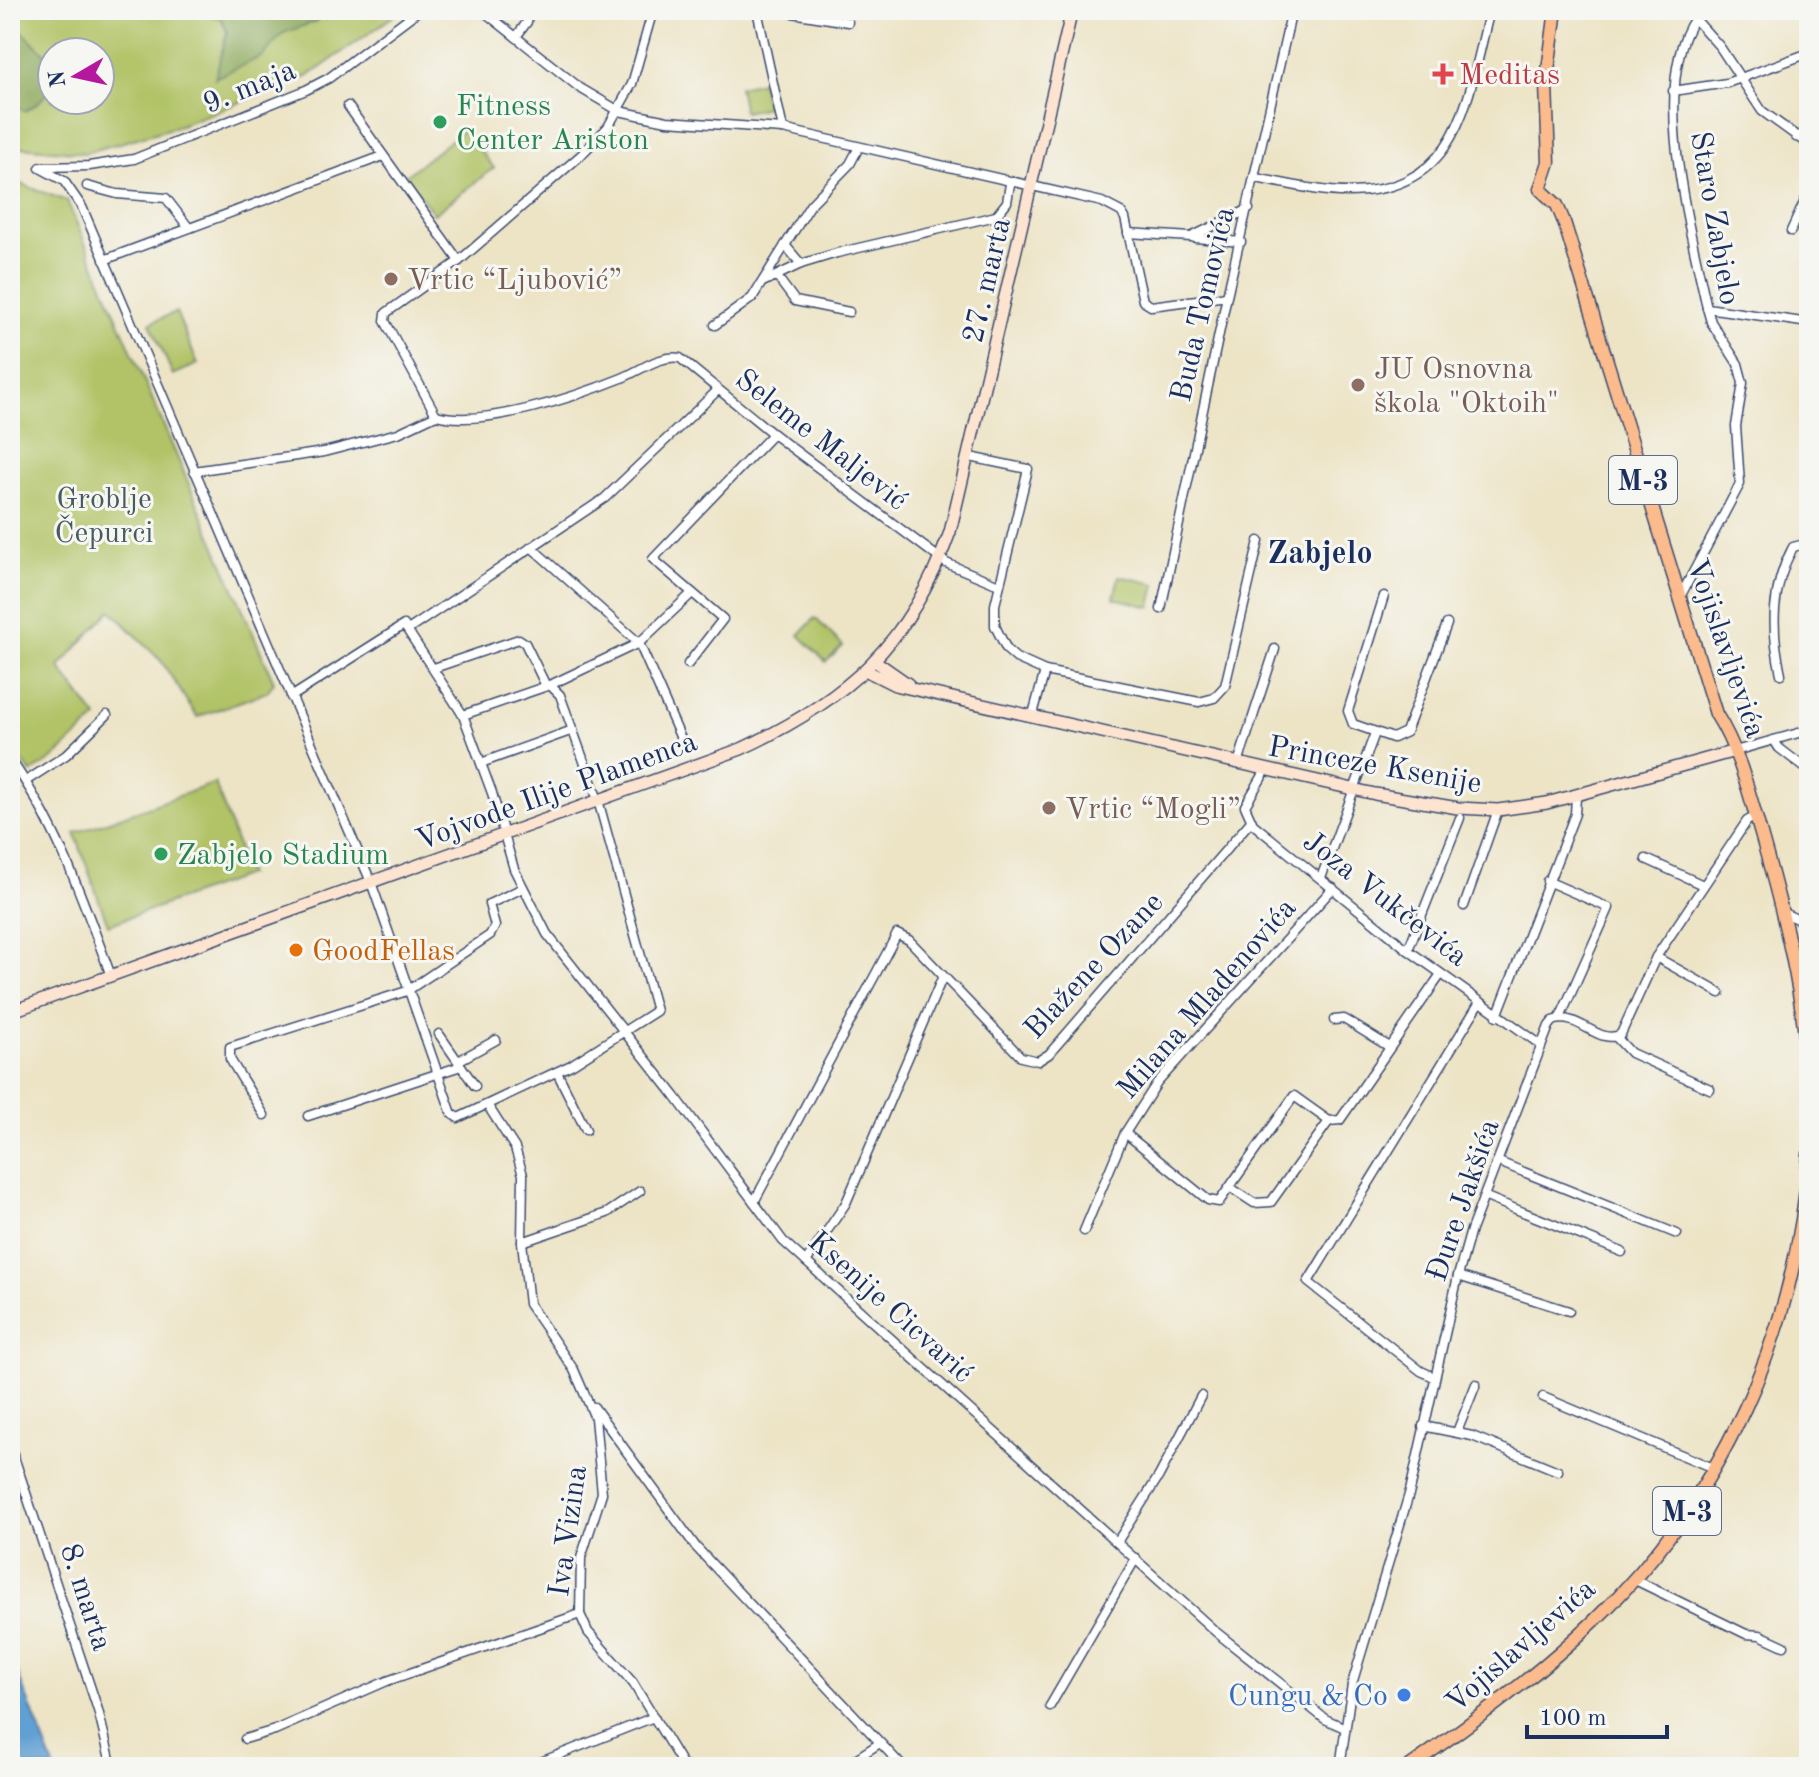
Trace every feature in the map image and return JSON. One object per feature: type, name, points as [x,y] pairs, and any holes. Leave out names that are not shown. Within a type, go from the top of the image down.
[{"type":"main road","name":"Vojislavljevića","points":[[1556,10],[1546,79],[1549,162],[1540,189],[1557,205],[1564,222],[1716,714],[1730,732],[1756,816],[1783,913],[1809,1082]]},
{"type":"main road","name":"Vojislavljevića","points":[[1409,1767],[1555,1657],[1633,1579],[1680,1521],[1713,1468],[1759,1377],[1781,1317],[1800,1232],[1809,1155]]},
{"type":"street","name":"9. maja","points":[[71,189],[58,176],[40,168],[77,167],[149,154],[218,123],[306,90],[329,78],[419,10]]},
{"type":"street","points":[[482,10],[587,94],[619,111],[667,121],[783,129],[1114,207],[1125,218],[1143,301],[1151,306],[1227,296]]},
{"type":"street","points":[[516,37],[527,22],[529,10]]},
{"type":"street","points":[[194,471],[324,452],[398,433],[436,415],[385,315],[459,261],[581,155],[619,111],[632,84],[653,10]]},
{"type":"street","points":[[774,10],[848,22]]},
{"type":"street","name":"27. marta","points":[[871,666],[917,603],[940,558],[970,457],[1072,10]]},
{"type":"street","name":"Buda Tomovića","points":[[1161,609],[1292,10]]},
{"type":"street","points":[[1255,178],[1344,192],[1392,187],[1420,174],[1445,149],[1456,132],[1471,89],[1490,10]]},
{"type":"street","points":[[1687,10],[1762,111],[1809,145]]},
{"type":"street","points":[[760,12],[783,129]]},
{"type":"street","name":"Staro Zabjelo","points":[[1680,597],[1740,484],[1736,426],[1743,383],[1738,364],[1711,322],[1707,308],[1679,155],[1673,91],[1681,47],[1695,18]]},
{"type":"street","points":[[1673,91],[1740,78],[1809,53]]},
{"type":"street","points":[[348,106],[459,261]]},
{"type":"street","points":[[1796,137],[1809,131]]},
{"type":"street","points":[[715,325],[741,309],[765,281],[811,204],[850,164],[858,149]]},
{"type":"street","points":[[104,260],[383,156]]},
{"type":"street","points":[[77,167],[71,189],[371,882],[407,991],[455,1117],[463,1118],[557,1072],[656,1011],[598,800],[557,689],[548,686],[525,643],[519,639],[434,668]]},
{"type":"street","points":[[765,281],[778,278],[801,264],[991,218],[1004,209],[1010,184]]},
{"type":"street","points":[[87,186],[117,194],[166,198],[189,228]]},
{"type":"street","points":[[1791,231],[1809,192]]},
{"type":"street","points":[[1191,237],[1249,209]]},
{"type":"street","points":[[1128,233],[1241,242]]},
{"type":"street","points":[[785,245],[801,264]]},
{"type":"street","points":[[778,278],[795,301],[849,312]]},
{"type":"street","points":[[1707,308],[1809,323]]},
{"type":"street","name":"Seleme Maljević","points":[[436,415],[454,420],[524,407],[604,384],[675,357],[684,359],[773,434],[940,558]]},
{"type":"street","points":[[291,697],[406,628],[614,491],[718,390]]},
{"type":"street","points":[[688,664],[723,619],[653,559],[773,434]]},
{"type":"street","points":[[970,457],[1028,469],[999,585],[995,626],[1000,638],[1016,658],[1045,671],[1199,702],[1214,698],[1225,686],[1259,541]]},
{"type":"street","points":[[1781,674],[1774,628],[1779,578],[1793,547],[1809,543]]},
{"type":"street","points":[[531,547],[639,643],[682,741]]},
{"type":"street","points":[[940,558],[977,579],[999,585]]},
{"type":"street","points":[[463,715],[548,686],[639,643],[691,594]]},
{"type":"street","name":"Princeze Ksenije","points":[[1384,596],[1347,714],[1351,723],[1393,738],[1406,732],[1447,624]]},
{"type":"street","points":[[406,628],[463,715],[481,763],[573,730]]},
{"type":"street","name":"Princeze Ksenije","points":[[1238,763],[1275,649]]},
{"type":"street","name":"Princeze Ksenije","points":[[871,666],[883,681],[1427,804],[1498,810],[1576,797],[1735,751]]},
{"type":"street","name":"Vojvode Ilije Plamenca","points":[[10,1012],[777,733],[816,711],[871,666]]},
{"type":"street","points":[[1033,714],[1045,671]]},
{"type":"street","points":[[26,781],[66,755],[107,715]]},
{"type":"street","points":[[1735,751],[1809,730]]},
{"type":"street","points":[[1321,878],[1375,733]]},
{"type":"street","points":[[1774,740],[1779,748],[1809,771]]},
{"type":"street","points":[[10,759],[26,781],[70,865],[111,976]]},
{"type":"street","name":"Ksenije Cicvarić","points":[[481,763],[502,835],[523,888],[552,941],[783,1241],[1236,1648],[1325,1719],[1345,1728]]},
{"type":"street","points":[[1251,821],[1246,814],[1246,803],[1266,770]]},
{"type":"street","points":[[1497,1016],[1575,814],[1576,797]]},
{"type":"street","points":[[1464,906],[1498,810]]},
{"type":"street","points":[[1616,1037],[1627,1028],[1656,957],[1747,821],[1756,816]]},
{"type":"street","points":[[1408,950],[1460,818]]},
{"type":"street","name":"Joza Vukčevića","points":[[1251,821],[1408,950],[1541,1045]]},
{"type":"street","name":"Blažene Ozane","points":[[754,1202],[897,934],[903,935],[1021,1057],[1030,1061],[1042,1059],[1185,900],[1251,821]]},
{"type":"street","points":[[1646,859],[1703,885]]},
{"type":"street","name":"Đure Jakšića","points":[[1340,1767],[1352,1684],[1410,1491],[1434,1377],[1471,1230],[1549,1026],[1560,1018],[1609,908],[1547,881]]},
{"type":"street","points":[[264,1115],[230,1059],[230,1047],[407,991],[490,935],[495,926],[489,904],[523,888]]},
{"type":"street","name":"Milana Mladenovića","points":[[1084,1231],[1125,1133],[1164,1074],[1333,888]]},
{"type":"street","points":[[1783,913],[1809,924]]},
{"type":"street","points":[[1656,957],[1720,993]]},
{"type":"street","points":[[1125,1133],[1208,1200],[1219,1202],[1294,1096],[1329,1121],[1340,1120],[1388,1046],[1441,974]]},
{"type":"street","points":[[806,1262],[851,1194],[943,976]]},
{"type":"street","points":[[1434,1377],[1421,1371],[1308,1282],[1480,1002]]},
{"type":"street","points":[[1560,1018],[1616,1037],[1631,1053],[1710,1089]]},
{"type":"street","points":[[1334,1020],[1344,1019],[1388,1046]]},
{"type":"street","points":[[439,1034],[475,1086]]},
{"type":"street","points":[[308,1116],[439,1075],[496,1040]]},
{"type":"street","points":[[557,1072],[586,1130]]},
{"type":"street","name":"Iva Vizina","points":[[488,1106],[520,1162],[525,1186],[522,1242],[529,1304],[563,1351],[595,1418],[601,1453],[602,1493],[581,1558],[580,1614],[588,1632],[616,1660],[684,1767]]},
{"type":"street","points":[[1231,1188],[1254,1203],[1271,1202],[1329,1121]]},
{"type":"street","points":[[1499,1162],[1677,1234]]},
{"type":"street","points":[[522,1242],[607,1213],[640,1191]]},
{"type":"street","points":[[1486,1197],[1622,1252]]},
{"type":"street","points":[[1458,1276],[1569,1311]]},
{"type":"street","points":[[1457,1432],[1476,1384]]},
{"type":"street","points":[[1117,1542],[1159,1476],[1201,1396]]},
{"type":"street","points":[[1543,1397],[1713,1468]]},
{"type":"street","points":[[587,1398],[696,1547],[903,1767]]},
{"type":"street","points":[[1423,1426],[1457,1432],[1500,1446],[1558,1471]]},
{"type":"street","name":"8. marta","points":[[10,1445],[94,1696],[112,1767]]},
{"type":"street","points":[[1050,1706],[1136,1558]]},
{"type":"street","points":[[1633,1579],[1746,1634],[1760,1635],[1784,1646]]},
{"type":"street","points":[[245,1739],[275,1730],[387,1681],[580,1614]]},
{"type":"street","points":[[528,1767],[654,1717]]},
{"type":"street","points":[[843,1767],[880,1743]]},
{"type":"green space","points":[[10,10],[402,10],[307,77],[175,127],[85,153],[10,146]]},
{"type":"green space","points":[[206,10],[310,10],[317,21],[283,33],[263,56],[215,78],[227,32],[221,18],[210,16]]},
{"type":"green space","points":[[10,19],[36,45],[36,104],[25,111],[10,102]]},
{"type":"green space","points":[[761,82],[767,107],[744,112],[739,87]]},
{"type":"green space","points":[[464,130],[494,168],[434,214],[405,176]]},
{"type":"green space","name":"Groblje Čepurci","points":[[10,180],[67,201],[274,682],[267,692],[197,717],[162,662],[111,610],[59,667],[97,718],[55,757],[31,773],[10,743]]},
{"type":"green space","points":[[176,312],[198,364],[173,375],[150,323]]},
{"type":"green space","points":[[1119,576],[1156,584],[1151,607],[1114,598]]},
{"type":"green space","points":[[815,618],[843,646],[826,662],[799,635]]},
{"type":"green space","name":"Zabjelo Stadium","points":[[215,783],[248,875],[108,925],[75,833]]},
{"type":"water","points":[[10,1654],[54,1767],[10,1767]]},
{"type":"place","name":"Meditas","points":[[1443,74]]},
{"type":"place","name":"Fitness Center Ariston","points":[[440,122]]},
{"type":"place","name":"Vrtic “Ljubović”","points":[[391,279]]},
{"type":"place","name":"JU Osnovna škola \"Oktoih\"","points":[[1358,385]]},
{"type":"place","name":"Vrtic “Mogli”","points":[[1049,808]]},
{"type":"place","name":"Zabjelo Stadium","points":[[161,854]]},
{"type":"place","name":"GoodFellas","points":[[296,950]]},
{"type":"place","name":"Cungu & Co","points":[[1404,1695]]},
{"type":"district","name":"Zabjelo","points":[[1320,552]]}]
